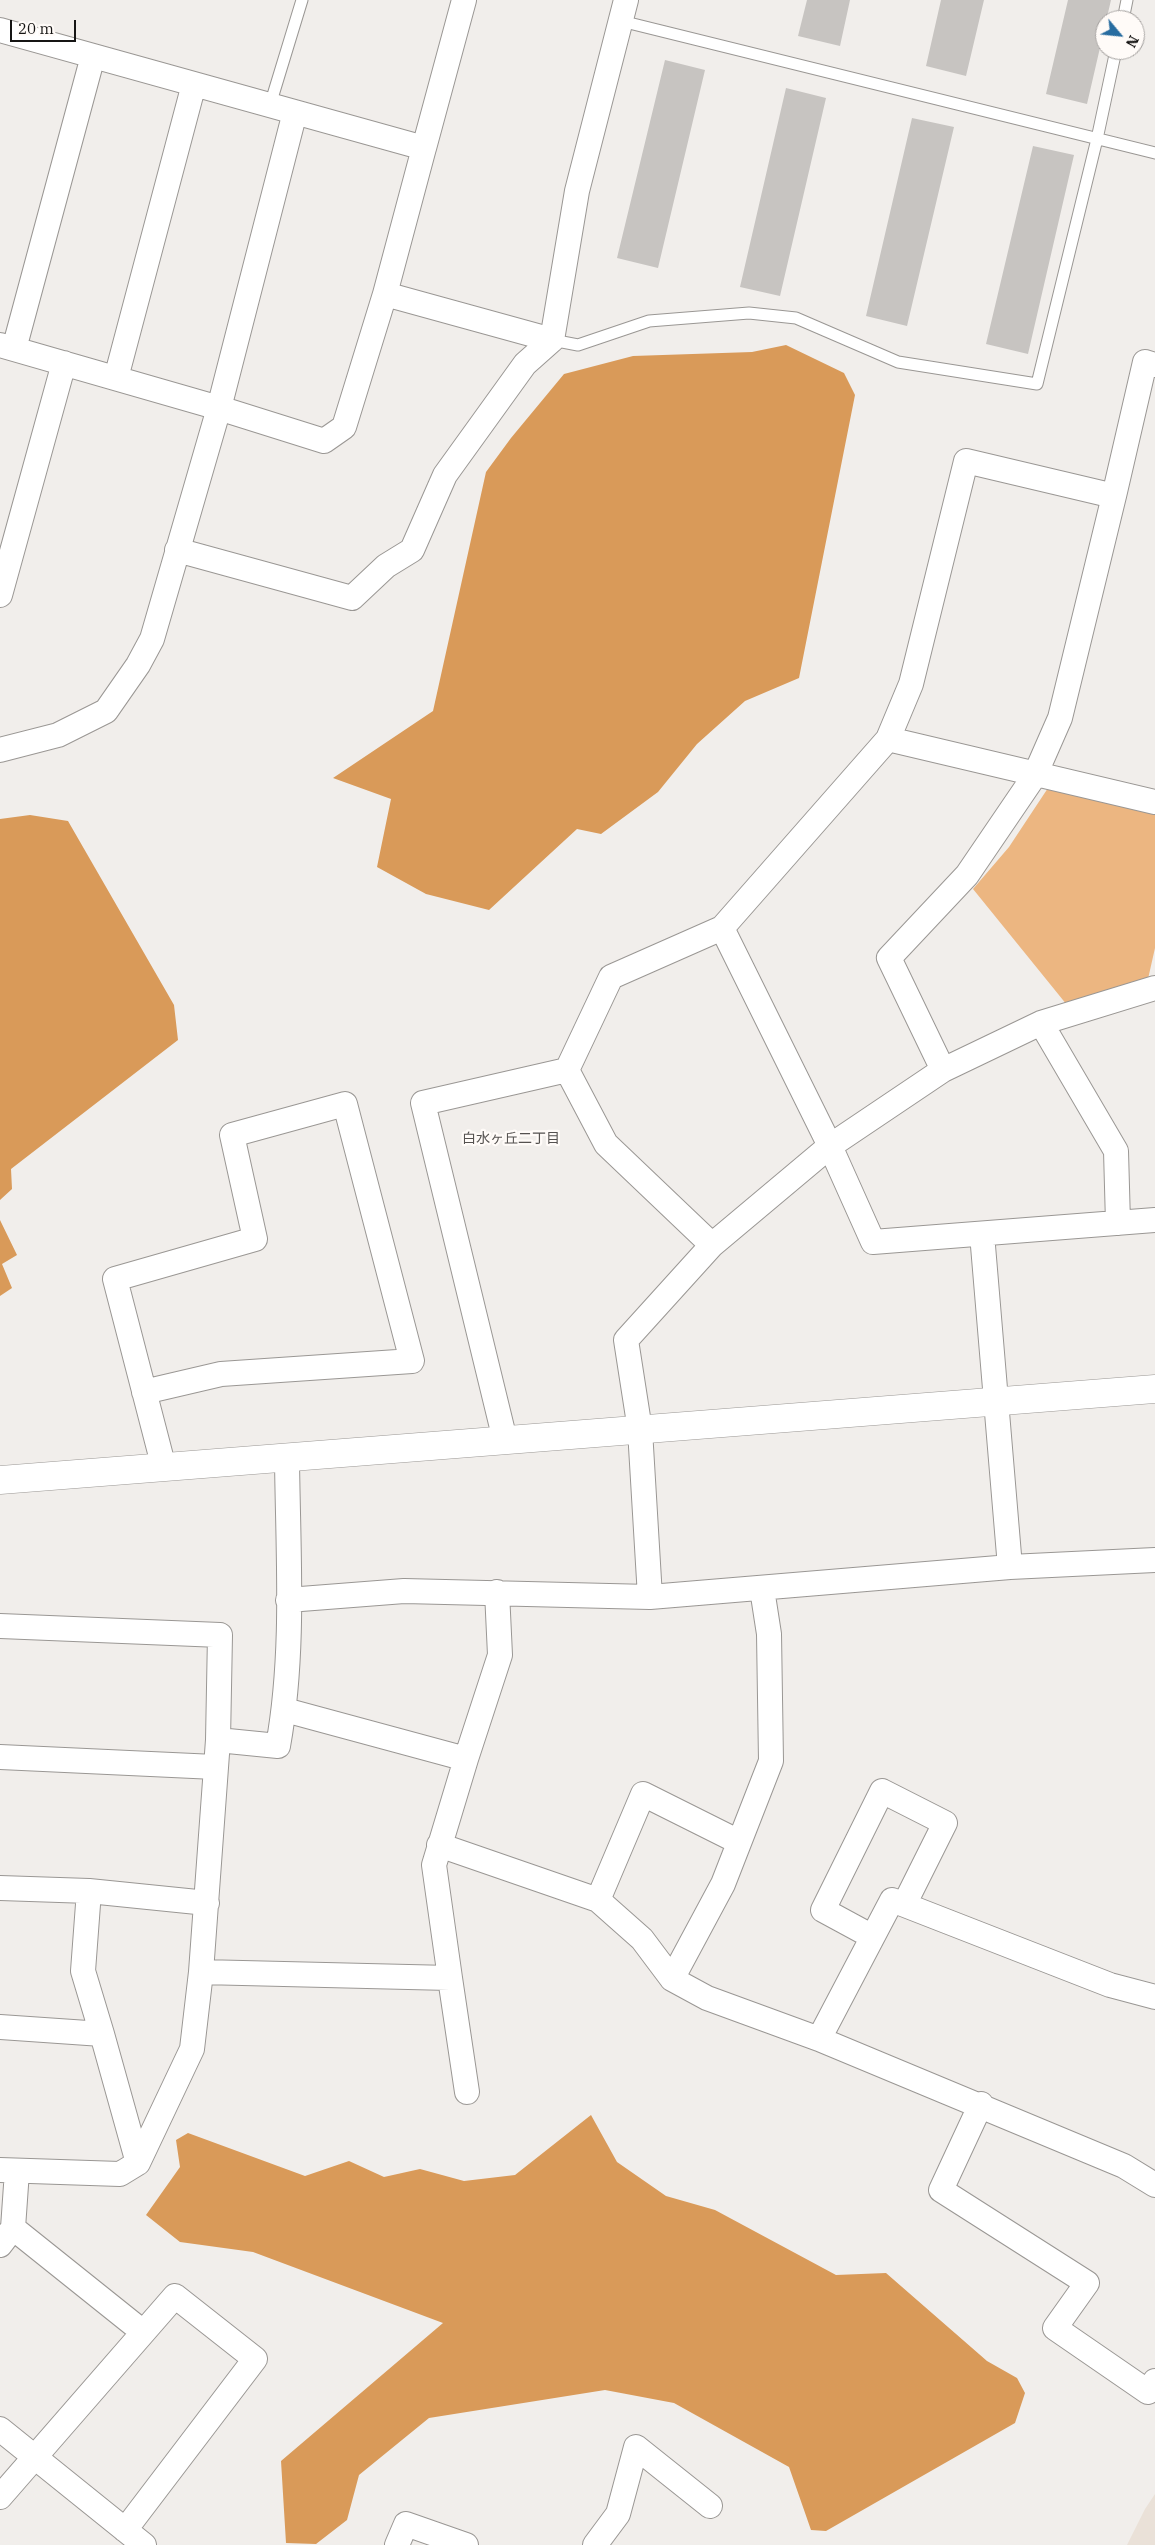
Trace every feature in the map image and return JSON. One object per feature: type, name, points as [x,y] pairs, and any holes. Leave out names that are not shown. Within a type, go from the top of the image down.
[{"type":"street","points":[[93,56],[7,347],[219,408],[324,441],[344,427],[385,294],[464,0]]},
{"type":"street","points":[[178,550],[352,598],[386,566],[412,550],[445,475],[525,364],[552,340],[577,191],[624,11]]},
{"type":"street","points":[[0,30],[424,148]]},
{"type":"street","points":[[116,378],[194,84]]},
{"type":"street","points":[[0,750],[58,735],[106,711],[138,665],[152,639],[219,408],[295,112]]},
{"type":"street","points":[[385,294],[552,340]]},
{"type":"street","points":[[943,1070],[889,958],[966,875],[1035,775],[1060,718],[1145,362],[1155,365]]},
{"type":"street","points":[[0,595],[64,363]]},
{"type":"street","points":[[567,1070],[611,977],[722,928],[888,739],[911,684],[966,461],[1114,496]]},
{"type":"street","points":[[888,739],[1155,802]]},
{"type":"street","points":[[722,928],[830,1146],[873,1242],[1155,1220]]},
{"type":"street","points":[[650,1598],[640,1430],[626,1340],[712,1245],[830,1146],[943,1070],[1041,1024],[1155,988]]},
{"type":"street","points":[[1041,1024],[1116,1151],[1118,1223]]},
{"type":"street","points":[[567,1070],[606,1144],[712,1245]]},
{"type":"street","points":[[505,1440],[423,1103],[567,1070]]},
{"type":"street","points":[[144,1392],[221,1374],[412,1361],[345,1104],[232,1135],[255,1239],[115,1279],[144,1392],[164,1468]]},
{"type":"street","points":[[982,1234],[1010,1566]]},
{"type":"street","points":[[0,1480],[1155,1390]]},
{"type":"street","points":[[218,1740],[278,1746],[285,1710],[288,1600],[287,1459]]},
{"type":"street","points":[[288,1600],[404,1591],[497,1592],[650,1598],[1010,1566],[1155,1560]]},
{"type":"street","points":[[672,1979],[723,1884],[771,1762],[769,1634],[762,1589]]},
{"type":"street","points":[[467,2092],[434,1865],[500,1655],[497,1592]]},
{"type":"street","points":[[0,1626],[220,1635],[218,1740],[207,1904],[192,2049],[138,2162],[120,2174],[8,2170],[7,2236],[143,2332]]},
{"type":"street","points":[[285,1710],[466,1759]]},
{"type":"street","points":[[0,1757],[215,1767]]},
{"type":"street","points":[[871,1936],[822,1910],[882,1791],[944,1823],[905,1903]]},
{"type":"street","points":[[598,1900],[643,1794],[738,1842]]},
{"type":"street","points":[[439,1845],[598,1900],[642,1939],[672,1979],[707,1998],[819,2038],[981,2104],[1124,2166],[1155,2185]]},
{"type":"street","points":[[0,1888],[89,1891],[207,1904]]},
{"type":"street","points":[[89,1891],[83,1971],[138,2162]]},
{"type":"street","points":[[819,2038],[871,1936],[892,1900],[905,1903],[1110,1985],[1155,1998]]},
{"type":"street","points":[[201,1972],[450,1978]]},
{"type":"street","points":[[0,2026],[102,2034]]},
{"type":"street","points":[[981,2104],[941,2190],[1086,2283],[1055,2328],[1148,2392],[1155,2381]]},
{"type":"street","points":[[0,2497],[175,2296],[255,2359],[125,2530]]},
{"type":"street","points":[[0,2429],[144,2545]]},
{"type":"street","points":[[595,2545],[618,2514],[636,2447],[710,2506]]},
{"type":"street","points":[[397,2545],[406,2524],[466,2545]]},
{"type":"lane","points":[[270,105],[302,0]]},
{"type":"lane","points":[[624,11],[1155,153]]},
{"type":"lane","points":[[552,340],[578,346],[649,321],[749,313],[796,318],[898,362],[1038,384],[1097,139],[1114,60]]},
{"type":"shaded area","points":[[786,345],[844,373],[855,395],[799,678],[745,701],[697,744],[658,792],[601,834],[577,829],[489,910],[426,894],[377,867],[391,799],[333,778],[433,711],[486,472],[511,438],[564,374],[633,356],[752,352]]},
{"type":"shaded area","points":[[1048,788],[1155,814],[1155,948],[1148,979],[1067,1005],[973,889],[1009,847]]},
{"type":"shaded area","points":[[30,815],[68,821],[174,1005],[178,1040],[11,1169],[12,1189],[0,1200],[0,819]]},
{"type":"shaded area","points":[[0,1220],[17,1255],[2,1264],[12,1288],[0,1296]]},
{"type":"shaded area","points":[[591,2115],[617,2162],[666,2196],[715,2210],[836,2275],[886,2273],[987,2361],[1017,2378],[1025,2393],[1015,2423],[826,2531],[811,2530],[789,2467],[674,2403],[605,2390],[429,2418],[359,2475],[347,2520],[316,2544],[286,2543],[281,2461],[443,2323],[253,2252],[180,2242],[146,2215],[180,2167],[176,2140],[188,2133],[305,2176],[349,2161],[384,2177],[420,2169],[464,2181],[515,2175]]},
{"type":"shaded area","points":[[1155,2494],[1155,2545],[1127,2545],[1145,2509]]},
{"type":"building","points":[[807,0],[850,0],[840,46],[798,36]]},
{"type":"building","points":[[941,0],[984,0],[966,76],[926,66]]},
{"type":"building","points":[[1068,0],[1111,0],[1109,10],[1095,10],[1095,60],[1097,60],[1087,104],[1046,94]]},
{"type":"building","points":[[665,60],[705,70],[658,268],[617,258]]},
{"type":"building","points":[[786,88],[826,98],[780,296],[740,287]]},
{"type":"building","points":[[912,118],[954,127],[907,326],[866,316]]},
{"type":"building","points":[[1033,146],[1074,155],[1028,354],[986,344]]},
{"type":"district","name":"白水ヶ丘二丁目","points":[[511,1139]]}]
